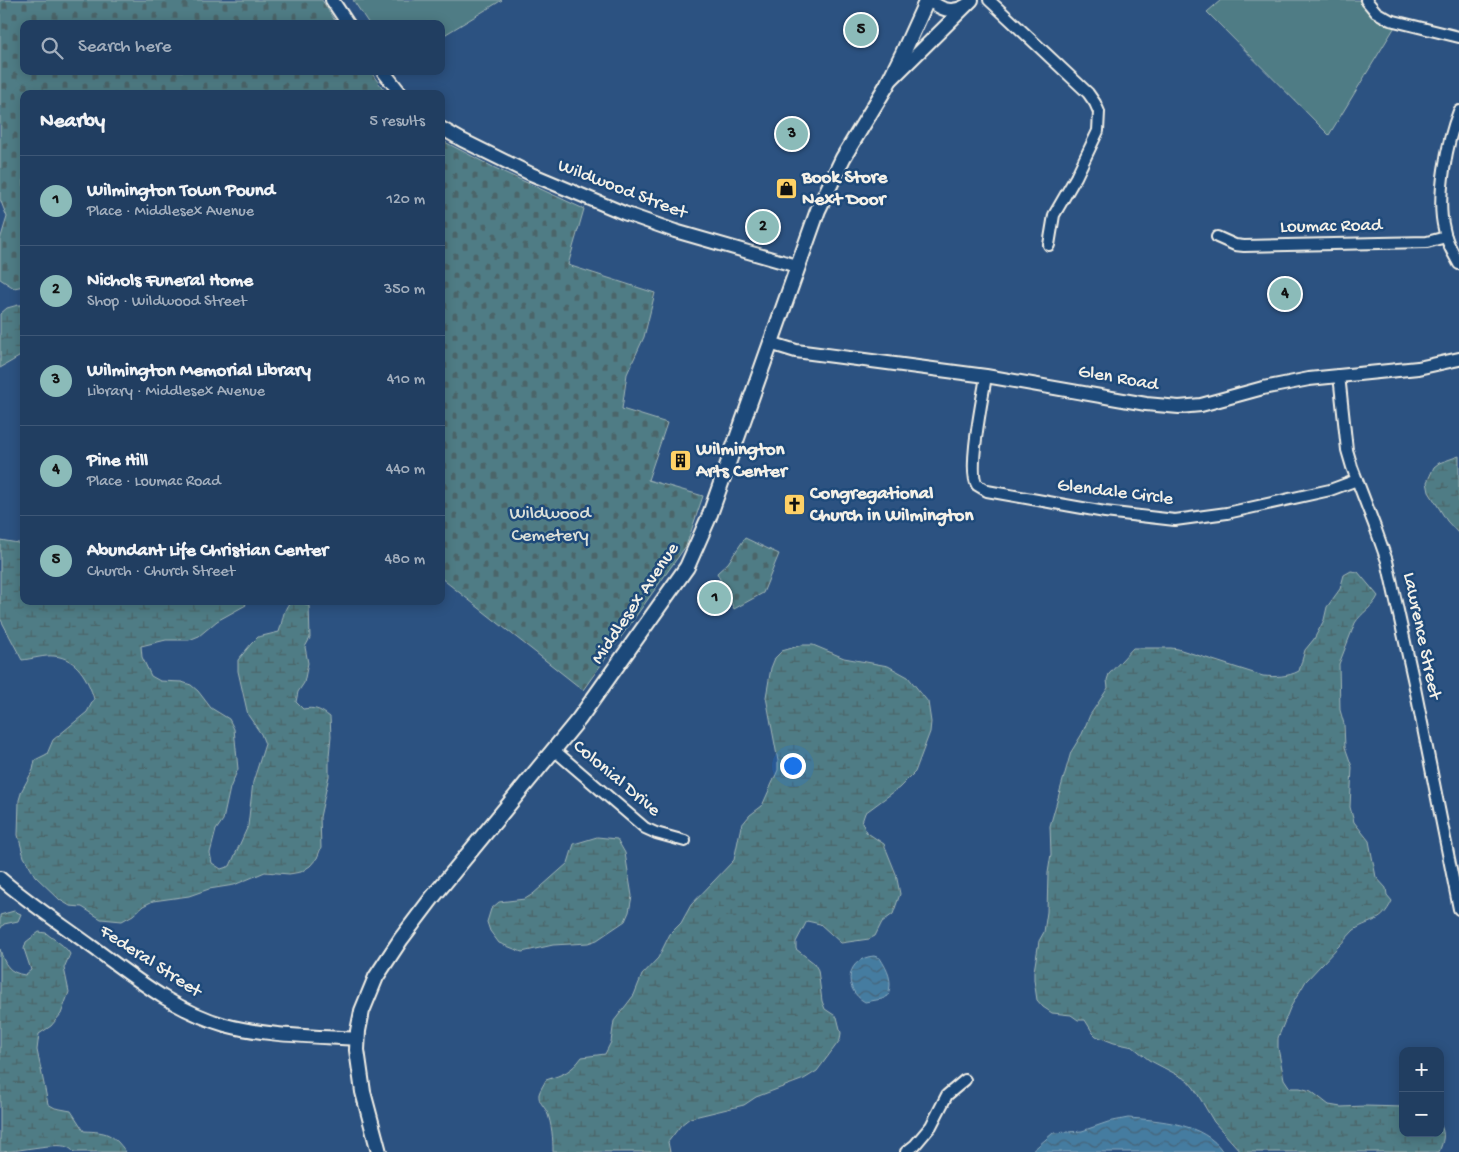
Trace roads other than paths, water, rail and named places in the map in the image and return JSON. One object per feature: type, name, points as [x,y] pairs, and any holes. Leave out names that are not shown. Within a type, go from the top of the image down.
[{"type":"main road","points":[[887,85],[928,0]]},
{"type":"main road","name":"Middlesex Avenue","points":[[379,1152],[359,1074],[357,1039],[365,1002],[376,976],[432,898],[579,720],[687,567],[710,517],[818,210],[835,173],[887,85]]},
{"type":"street","points":[[332,0],[345,20]]},
{"type":"street","name":"Middlesex Avenue","points":[[928,0],[946,11],[954,11],[969,3]]},
{"type":"street","points":[[989,0],[1088,93],[1096,103],[1099,112],[1099,128],[1096,137],[1052,218],[1049,245]]},
{"type":"street","points":[[1366,0],[1376,12],[1390,20],[1459,37]]},
{"type":"street","name":"Middlesex Avenue","points":[[887,85],[969,3]]},
{"type":"street","points":[[386,75],[398,90]]},
{"type":"street","points":[[1459,112],[1450,142],[1441,216],[1446,236],[1459,264]]},
{"type":"street","name":"Wildwood Street","points":[[445,130],[522,170],[624,213],[675,232],[797,266]]},
{"type":"street","name":"Loumac Road","points":[[1217,237],[1235,245],[1244,246],[1427,242],[1446,236]]},
{"type":"street","name":"Glen Road","points":[[770,343],[796,351],[986,376],[1146,404],[1180,407],[1214,402],[1288,382],[1418,368],[1450,362],[1459,358]]},
{"type":"street","name":"Lawrence Street","points":[[1339,375],[1347,450],[1376,527],[1390,576],[1414,683],[1459,909]]},
{"type":"street","name":"Glendale Circle","points":[[986,376],[973,474],[977,485],[987,491],[1104,512],[1175,520],[1227,513],[1330,490],[1357,480]]},
{"type":"street","name":"Colonial Drive","points":[[554,750],[645,828],[652,832],[685,841]]},
{"type":"street","name":"Federal Street","points":[[0,878],[25,899],[150,989],[185,1010],[210,1020],[245,1029],[357,1039]]},
{"type":"street","points":[[0,888],[25,899]]},
{"type":"street","points":[[906,1152],[914,1146],[931,1126],[947,1095],[965,1080]]},
{"type":"water","points":[[874,956],[880,958],[890,980],[888,996],[865,1002],[853,990],[850,975],[858,962]]},
{"type":"water","points":[[1128,1118],[1166,1122],[1193,1129],[1215,1142],[1223,1152],[1031,1152],[1053,1133],[1082,1131],[1108,1122]]},
{"type":"place","name":"Abundant Life Christian Center","points":[[861,30]]},
{"type":"place","name":"Wilmington Memorial Library","points":[[792,134]]},
{"type":"place","name":"Book Store Next Door","points":[[786,189]]},
{"type":"place","name":"Nichols Funeral Home","points":[[763,227]]},
{"type":"place","name":"Pine Hill","points":[[1285,294]]},
{"type":"place","name":"Wilmington Arts Center","points":[[680,461]]},
{"type":"place","name":"Congregational Church in Wilmington","points":[[794,505]]},
{"type":"place","name":"Wilmington Town Pound","points":[[715,598]]},
{"type":"park label","name":"Wildwood Cemetery","points":[[550,525]]}]
